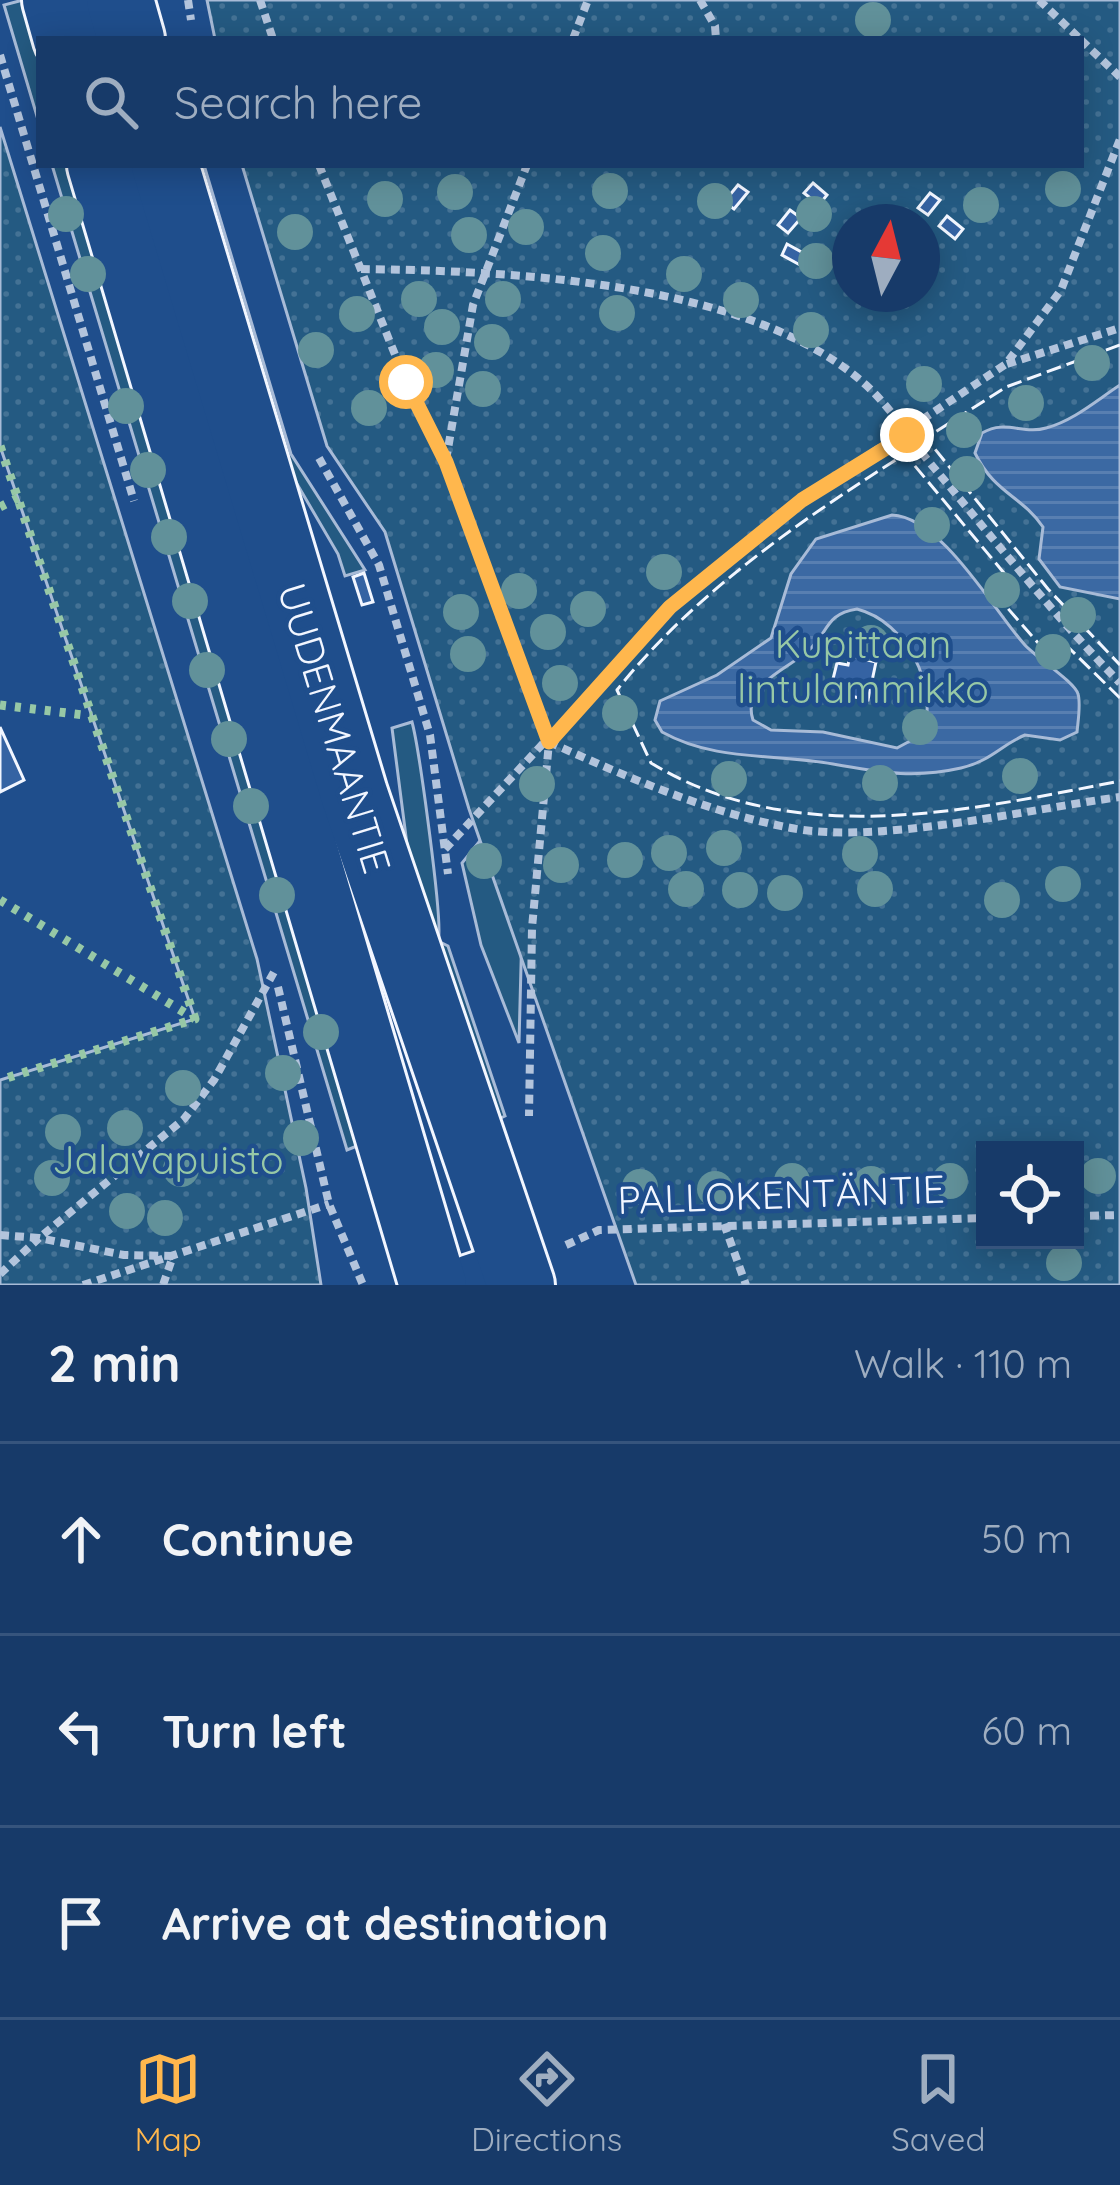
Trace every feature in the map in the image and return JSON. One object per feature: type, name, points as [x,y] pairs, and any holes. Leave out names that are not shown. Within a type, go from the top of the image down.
[{"type":"main road","points":[[56,0],[66,36]]},
{"type":"main road","points":[[120,0],[130,36]]},
{"type":"main road","name":"UUDENMAANTIE","points":[[102,168],[433,1285]]},
{"type":"main road","name":"UUDENMAANTIE","points":[[166,168],[503,1280]]},
{"type":"path","points":[[260,0],[273,36]]},
{"type":"path","points":[[574,36],[588,0]]},
{"type":"path","points":[[700,0],[716,36]]},
{"type":"path","points":[[1039,0],[1076,36]]},
{"type":"path","points":[[1084,44],[1120,77]]},
{"type":"path","points":[[0,55],[137,513]]},
{"type":"path","points":[[1006,364],[1060,290],[1120,139]]},
{"type":"path","points":[[320,168],[446,462],[549,742],[532,928],[530,1130],[514,1087]]},
{"type":"path","points":[[446,462],[454,393],[485,272],[525,168]]},
{"type":"path","points":[[361,269],[485,272],[645,293],[739,316],[842,368],[866,385],[1120,682]]},
{"type":"path","points":[[443,850],[549,742],[670,607],[802,500],[907,435],[1006,364],[1120,328]]},
{"type":"path","points":[[314,448],[379,566],[430,735],[452,893]]},
{"type":"path","points":[[549,742],[655,790],[794,829],[895,830],[1120,797]]},
{"type":"path","points":[[268,949],[328,1204],[363,1285]]},
{"type":"path","points":[[0,1274],[184,1119],[214,1080],[274,972]]},
{"type":"path","points":[[83,1285],[328,1204]]},
{"type":"path","points":[[1084,1216],[1120,1215]]},
{"type":"path","name":"PALLOKENTÄNTIE","points":[[503,1280],[599,1230],[976,1218]]},
{"type":"path","points":[[724,1224],[746,1285]]},
{"type":"path","points":[[0,1235],[124,1255],[173,1256]]},
{"type":"path","points":[[163,1285],[173,1256]]},
{"type":"green space","points":[[23,0],[36,46],[36,113],[4,5]]},
{"type":"green space","name":"Kupittaan lintulammikko","points":[[207,0],[1120,0],[1120,1285],[636,1285],[469,809],[385,532],[327,446],[243,168],[1084,168],[1084,36],[214,36]]},
{"type":"green space","name":"Jalavapuisto","points":[[0,127],[257,959],[306,1188],[321,1285],[0,1285],[0,1080],[195,1019],[0,446]]},
{"type":"green space","points":[[53,168],[71,168],[362,1144],[347,1150]]},
{"type":"green space","points":[[197,168],[205,168],[291,454],[365,570],[345,576],[338,554],[283,460]]},
{"type":"green space","points":[[412,722],[434,872],[438,941],[448,946],[505,1116],[494,1121],[414,899],[392,728]]},
{"type":"green space","points":[[508,806],[522,928],[519,1043],[481,945],[462,863]]},
{"type":"shaded area","points":[[1120,385],[1120,599],[1060,587],[1039,559],[1043,527],[999,486],[975,453],[982,433],[999,427],[1038,430],[1056,425]]},
{"type":"shaded area","points":[[892,515],[929,531],[965,567],[1024,644],[1075,689],[1077,732],[1060,740],[1025,735],[971,765],[911,774],[724,752],[662,732],[655,720],[660,701],[717,675],[771,638],[791,574],[816,539]],"holes":[[[857,609],[891,627],[915,658],[926,696],[923,734],[897,748],[823,732],[771,730],[753,720],[751,707],[760,687],[809,650],[833,619]]]},
{"type":"building","points":[[813,183],[827,195],[819,205],[804,193]]},
{"type":"building","points":[[738,185],[748,192],[734,209],[724,202]]},
{"type":"building","points":[[930,193],[940,200],[937,204],[921,204]]},
{"type":"building","points":[[790,210],[801,218],[788,233],[778,225]]},
{"type":"building","points":[[947,216],[963,229],[955,239],[940,225]]},
{"type":"building","points":[[787,244],[805,254],[800,265],[782,255]]},
{"type":"building","points":[[364,573],[373,602],[362,605],[353,577]]},
{"type":"building","points":[[850,656],[876,662],[868,700],[842,694],[844,685],[832,683],[837,663],[848,665]]},
{"type":"building","points":[[0,727],[24,780],[0,792]]},
{"type":"hedge","points":[[0,446],[195,1019],[0,1080]]},
{"type":"hedge","points":[[0,507],[18,498]]},
{"type":"hedge","points":[[0,705],[92,716]]},
{"type":"hedge","points":[[0,900],[195,1019]]},
{"type":"fence","points":[[1120,345],[1006,387],[926,438],[1048,589],[1120,665]]},
{"type":"fence","points":[[1120,698],[1068,647],[1054,661],[989,587],[1004,573],[905,454],[751,560],[680,621],[617,690],[651,763],[706,790],[763,807],[881,816],[1002,803],[1120,781]]},
{"type":"route","points":[[406,382],[446,462],[549,742],[670,607],[802,500],[907,435]]}]
